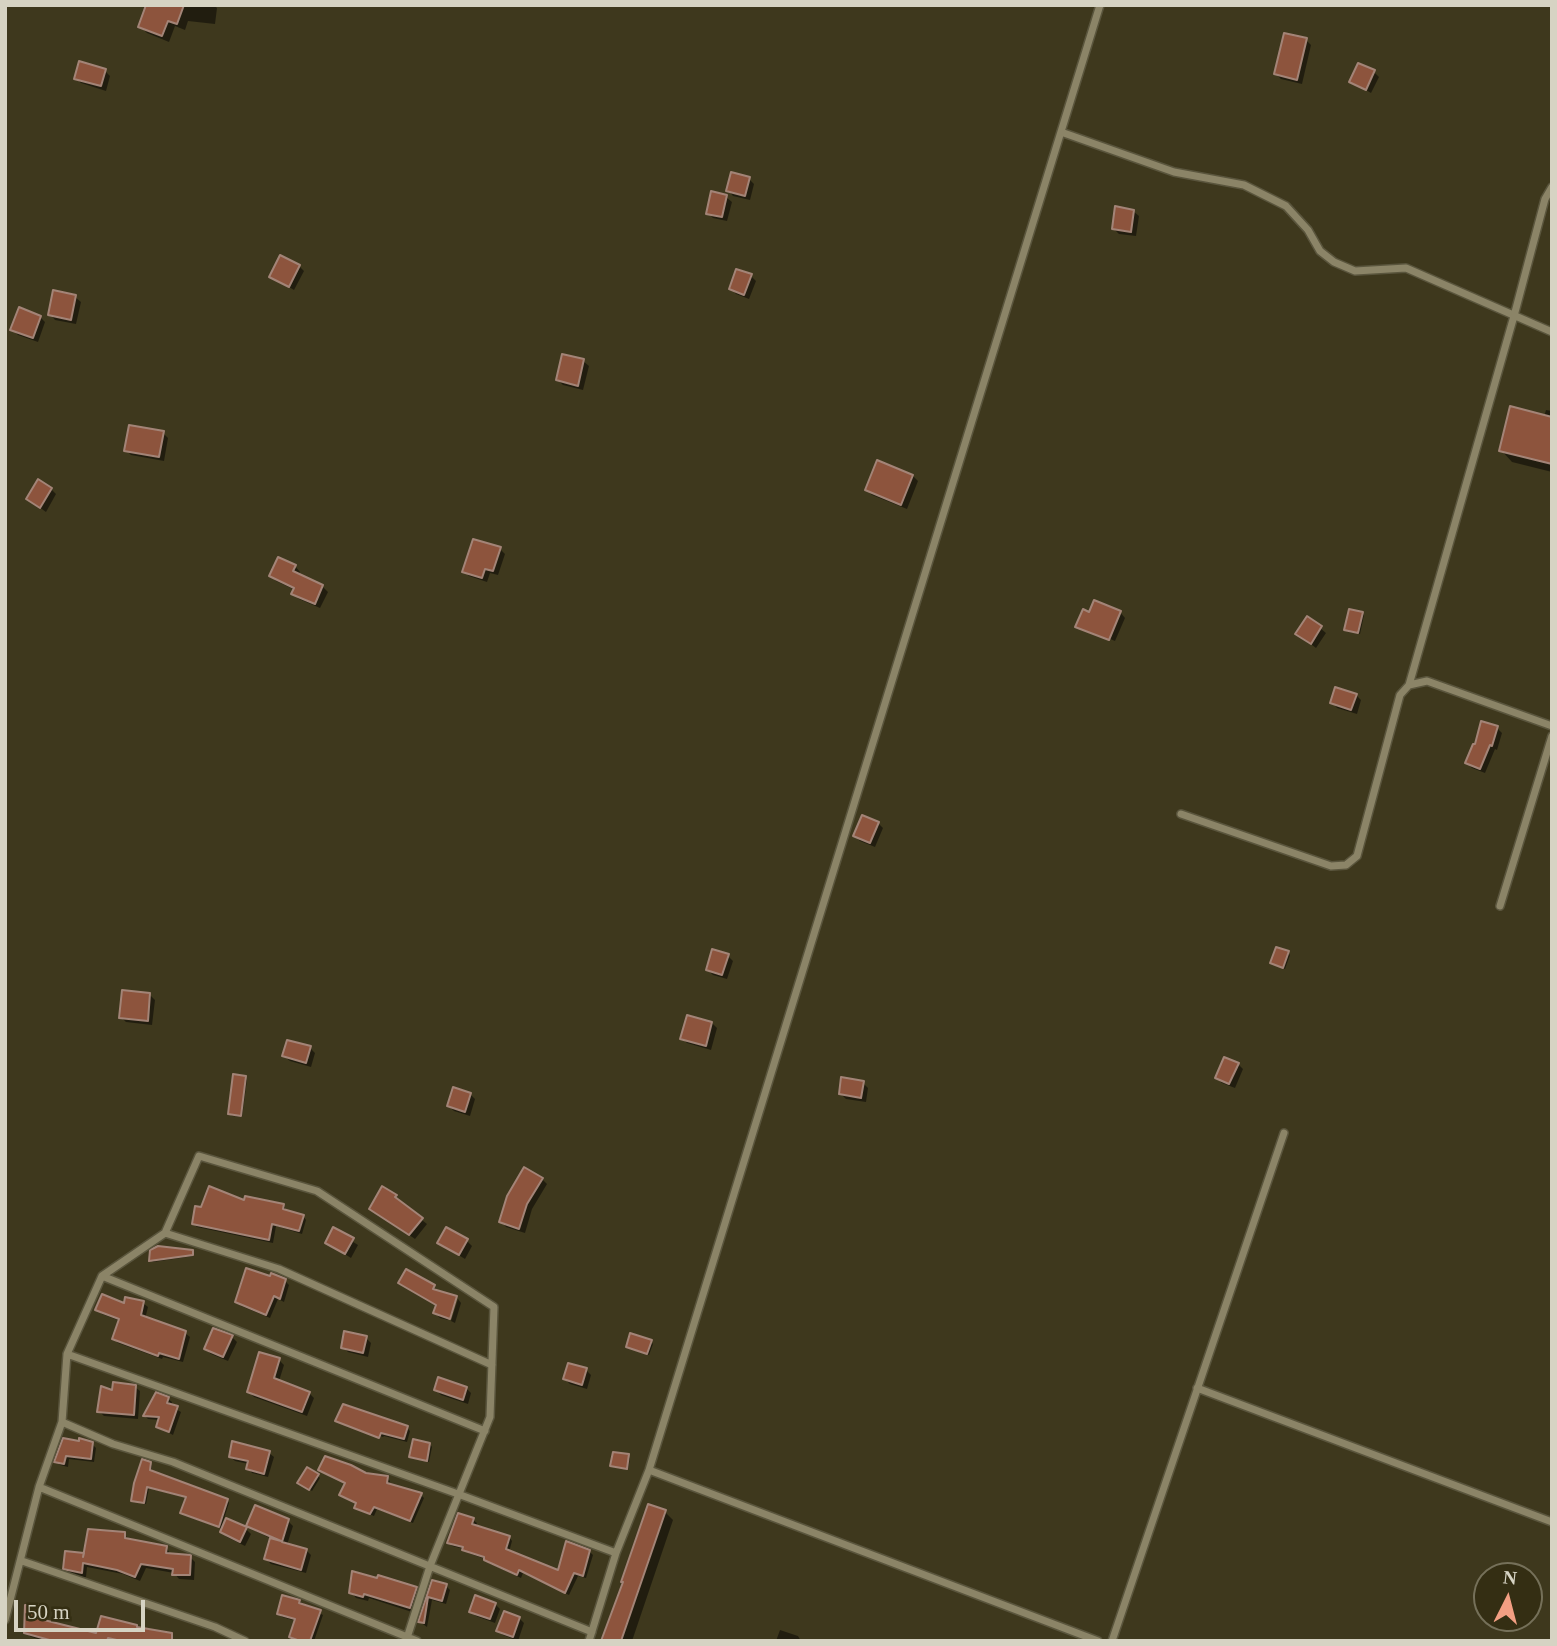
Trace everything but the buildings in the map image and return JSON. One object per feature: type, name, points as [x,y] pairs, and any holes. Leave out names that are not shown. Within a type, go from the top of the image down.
[{"type":"street","points":[[589,1641],[616,1553],[649,1469],[1100,5]]},
{"type":"street","points":[[1061,132],[1174,172],[1244,185],[1286,206],[1308,230],[1320,250],[1335,262],[1355,271],[1406,268],[1552,332]]},
{"type":"street","points":[[1181,814],[1331,866],[1346,865],[1357,856],[1400,695],[1409,685],[1545,199],[1552,187]]},
{"type":"street","points":[[1409,685],[1427,681],[1552,726]]},
{"type":"street","points":[[1500,906],[1552,736]]},
{"type":"street","points":[[1112,1641],[1284,1133]]},
{"type":"street","points":[[5,1620],[40,1487],[62,1422],[67,1354],[102,1276],[165,1233],[199,1156],[317,1191],[494,1307],[491,1417],[430,1566],[407,1639]]},
{"type":"street","points":[[165,1233],[279,1269],[492,1365]]},
{"type":"street","points":[[102,1276],[485,1431]]},
{"type":"street","points":[[67,1354],[616,1553]]},
{"type":"street","points":[[1198,1388],[1552,1522]]},
{"type":"street","points":[[62,1422],[113,1444],[173,1462],[592,1632]]},
{"type":"street","points":[[649,1469],[1098,1641]]},
{"type":"street","points":[[40,1487],[417,1641]]},
{"type":"street","points":[[22,1561],[215,1627],[245,1641]]}]
